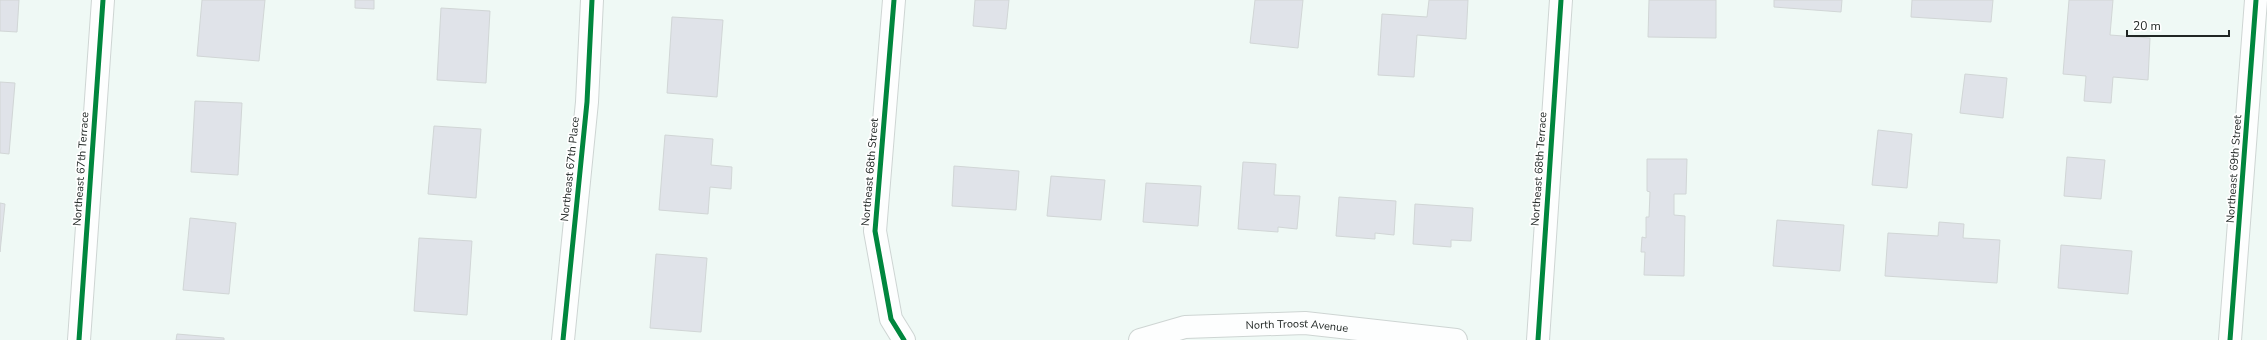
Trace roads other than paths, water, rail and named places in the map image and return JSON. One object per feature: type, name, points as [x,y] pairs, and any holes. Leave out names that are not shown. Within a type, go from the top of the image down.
[{"type":"street","name":"Northeast 67th Terrace","points":[[79,340],[103,0]]},
{"type":"street","name":"Northeast 67th Place","points":[[563,340],[587,102],[592,0]]},
{"type":"street","name":"Northeast 68th Street","points":[[894,0],[875,231],[890,319],[904,340]]},
{"type":"street","name":"Northeast 68th Terrace","points":[[1538,340],[1561,0]]},
{"type":"street","name":"Northeast 69th Street","points":[[2230,340],[2256,0]]},
{"type":"street","name":"North Troost Avenue","points":[[1140,340],[1185,327],[1305,323],[1456,340]]}]
